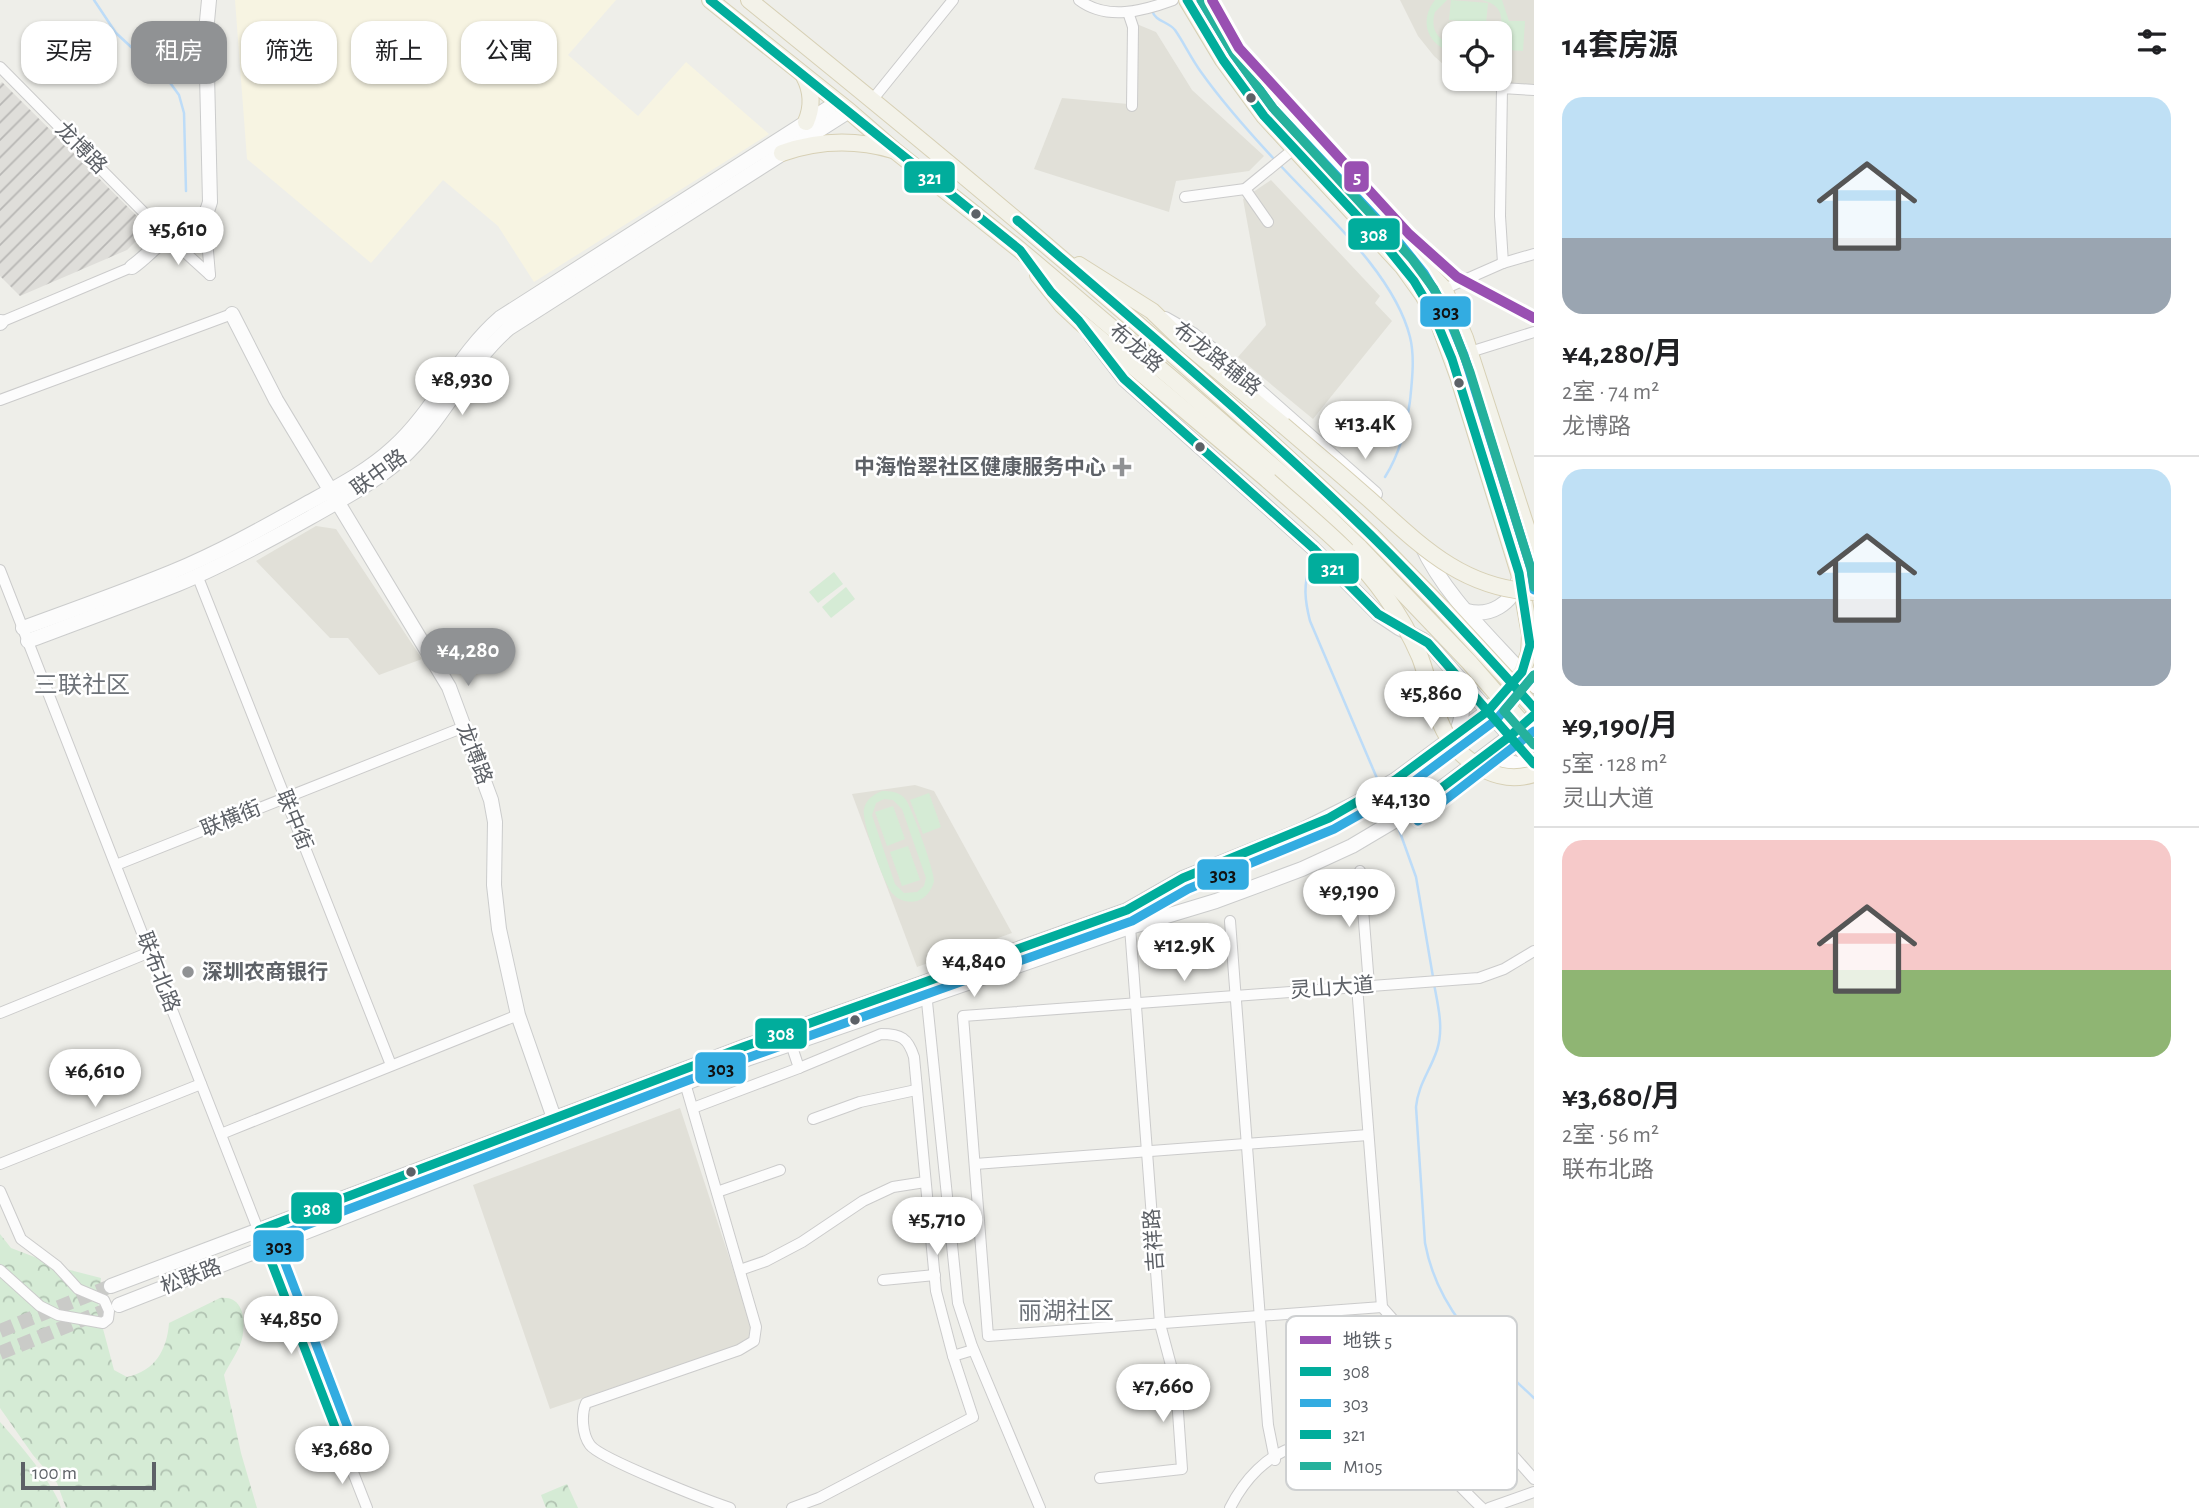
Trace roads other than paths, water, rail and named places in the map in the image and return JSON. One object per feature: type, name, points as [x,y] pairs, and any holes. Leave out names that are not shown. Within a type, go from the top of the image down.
[{"type":"main road","name":"布龙路","points":[[710,0],[844,106],[894,150],[1304,483]]},
{"type":"main road","name":"布龙路","points":[[749,0],[873,99],[1046,246],[1304,483]]},
{"type":"main road","points":[[1177,0],[1264,116],[1403,267],[1436,317],[1452,359],[1519,573],[1530,635],[1529,653],[1522,672],[1488,711]]},
{"type":"main road","points":[[1201,0],[1215,26],[1257,86],[1444,289],[1460,322],[1533,550]]},
{"type":"main road","points":[[803,74],[811,94],[806,122]]},
{"type":"main road","points":[[782,153],[809,145],[838,142],[894,150]]},
{"type":"main road","points":[[1046,246],[1152,311],[1186,344],[1406,534],[1451,568],[1492,585],[1534,592]]},
{"type":"main road","points":[[1020,250],[1056,298],[1079,321],[1269,481],[1347,552],[1386,597],[1405,626],[1419,654],[1438,719],[1456,749],[1477,766],[1501,776],[1534,772]]},
{"type":"main road","points":[[1304,483],[1366,542],[1442,608],[1534,708]]},
{"type":"main road","points":[[1366,542],[1534,737]]},
{"type":"street","points":[[0,322],[132,267],[168,237],[189,231],[205,216],[211,195],[206,32],[209,0]]},
{"type":"street","points":[[873,99],[953,0]]},
{"type":"street","points":[[1079,0],[1104,11],[1131,11],[1177,0]]},
{"type":"street","points":[[1131,11],[1132,106]]},
{"type":"street","name":"龙博路","points":[[0,67],[168,237],[210,275],[205,216]]},
{"type":"street","points":[[1503,263],[1500,216],[1502,88],[1534,90]]},
{"type":"street","name":"联中路","points":[[26,635],[197,575],[257,547],[334,496],[405,437],[431,407],[469,350],[500,318],[806,122],[844,106]]},
{"type":"street","name":"联中路","points":[[26,635],[173,572],[376,479],[415,446],[441,415],[479,358],[509,328],[782,153],[844,106]]},
{"type":"street","points":[[1185,197],[1245,189],[1295,148]]},
{"type":"street","points":[[1245,189],[1268,222]]},
{"type":"street","points":[[1444,289],[1503,263],[1534,254]]},
{"type":"street","name":"布龙路辅路","points":[[1152,311],[1211,349],[1412,530],[1432,566],[1467,611],[1534,685]]},
{"type":"street","points":[[0,400],[232,314]]},
{"type":"street","name":"龙博路","points":[[232,314],[262,375],[449,687],[493,810],[496,915],[518,1015],[556,1126]]},
{"type":"street","points":[[1079,321],[1124,379],[1314,548],[1378,614],[1428,643],[1534,764]]},
{"type":"street","points":[[1470,352],[1534,332]]},
{"type":"street","name":"联布北路","points":[[0,570],[367,1508]]},
{"type":"street","points":[[1467,611],[1486,612],[1506,603],[1516,590],[1519,573]]},
{"type":"street","name":"联中街","points":[[197,575],[391,1065]]},
{"type":"street","points":[[1455,735],[1460,727],[1462,705],[1457,675]]},
{"type":"street","name":"松联路","points":[[111,1286],[258,1230],[791,1044],[1127,910],[1183,878],[1302,830],[1358,802],[1395,780],[1488,711]]},
{"type":"street","name":"松联路","points":[[119,1305],[265,1248],[743,1047],[1216,901],[1328,858],[1411,811],[1534,715]]},
{"type":"street","name":"联横街","points":[[116,865],[464,727]]},
{"type":"street","points":[[1468,768],[1499,761],[1522,765],[1534,772]]},
{"type":"street","points":[[1360,871],[1368,1135],[1381,1307],[1389,1316]]},
{"type":"street","points":[[1230,921],[1268,1425],[1275,1458]]},
{"type":"street","name":"吉祥路","points":[[1100,1478],[1182,1469],[1176,1384],[1160,1324],[1130,927]]},
{"type":"street","name":"灵山大道","points":[[975,1164],[963,1016],[1479,978],[1504,969],[1534,951]]},
{"type":"street","points":[[0,1013],[150,952]]},
{"type":"street","points":[[926,989],[958,1304],[973,1350],[1040,1508]]},
{"type":"street","points":[[221,1134],[518,1015]]},
{"type":"street","points":[[693,1108],[881,1034],[894,1034],[903,1038],[910,1045],[914,1058],[935,1275],[953,1356],[974,1417],[819,1498],[792,1508]]},
{"type":"street","points":[[791,1044],[799,1068]]},
{"type":"street","points":[[685,1083],[755,1326],[754,1341],[739,1350],[586,1403],[582,1411],[590,1446],[603,1455],[730,1508]]},
{"type":"street","points":[[0,1164],[201,1084]]},
{"type":"street","points":[[813,1119],[860,1102],[916,1090]]},
{"type":"street","points":[[1368,1135],[975,1164],[988,1336],[1381,1307]]},
{"type":"street","points":[[717,1192],[780,1170]]},
{"type":"street","points":[[740,1270],[766,1261],[803,1242],[863,1201],[893,1187],[925,1182]]},
{"type":"street","points":[[0,1191],[20,1239],[57,1266],[65,1278],[78,1289],[104,1300],[109,1311],[108,1319],[103,1323],[58,1315],[40,1306],[0,1269]]},
{"type":"street","points":[[883,1280],[935,1275]]},
{"type":"street","points":[[953,1356],[973,1350]]},
{"type":"street","points":[[1230,1508],[1259,1469],[1286,1452]]},
{"type":"street","points":[[1517,1460],[1534,1479]]},
{"type":"street","points":[[1463,1490],[1482,1508]]},
{"type":"street","points":[[1489,1508],[1534,1492]]},
{"type":"waterway","points":[[94,0],[116,33],[171,84],[179,95],[184,113],[186,191]]},
{"type":"waterway","points":[[1152,10],[1156,17],[1175,30],[1209,83],[1274,159]]},
{"type":"waterway","points":[[1279,164],[1355,244],[1389,290],[1402,313],[1412,353],[1411,393],[1404,431],[1385,477]]},
{"type":"waterway","points":[[1310,565],[1305,593],[1310,621],[1379,783]]},
{"type":"waterway","points":[[1383,792],[1393,815]]},
{"type":"waterway","points":[[1397,824],[1416,877],[1433,977]]},
{"type":"waterway","points":[[1434,984],[1440,1017],[1439,1042],[1419,1092],[1416,1107],[1425,1243],[1431,1268],[1456,1316]]},
{"type":"waterway","points":[[1517,1382],[1534,1398]]},
{"type":"tunnel","points":[[0,1331],[111,1286]]},
{"type":"tunnel","points":[[0,1353],[119,1305]]},
{"type":"metro line","name":"5","points":[[1212,0],[1239,48],[1409,234],[1457,277],[1534,318]]},
{"type":"place","name":"中海怡翠社区健康服务中心","points":[[1122,467]]},
{"type":"place","name":"深圳农商银行","points":[[188,972]]},
{"type":"district","name":"三联社区","points":[[82,686]]},
{"type":"district","name":"丽湖社区","points":[[1066,1312]]}]
